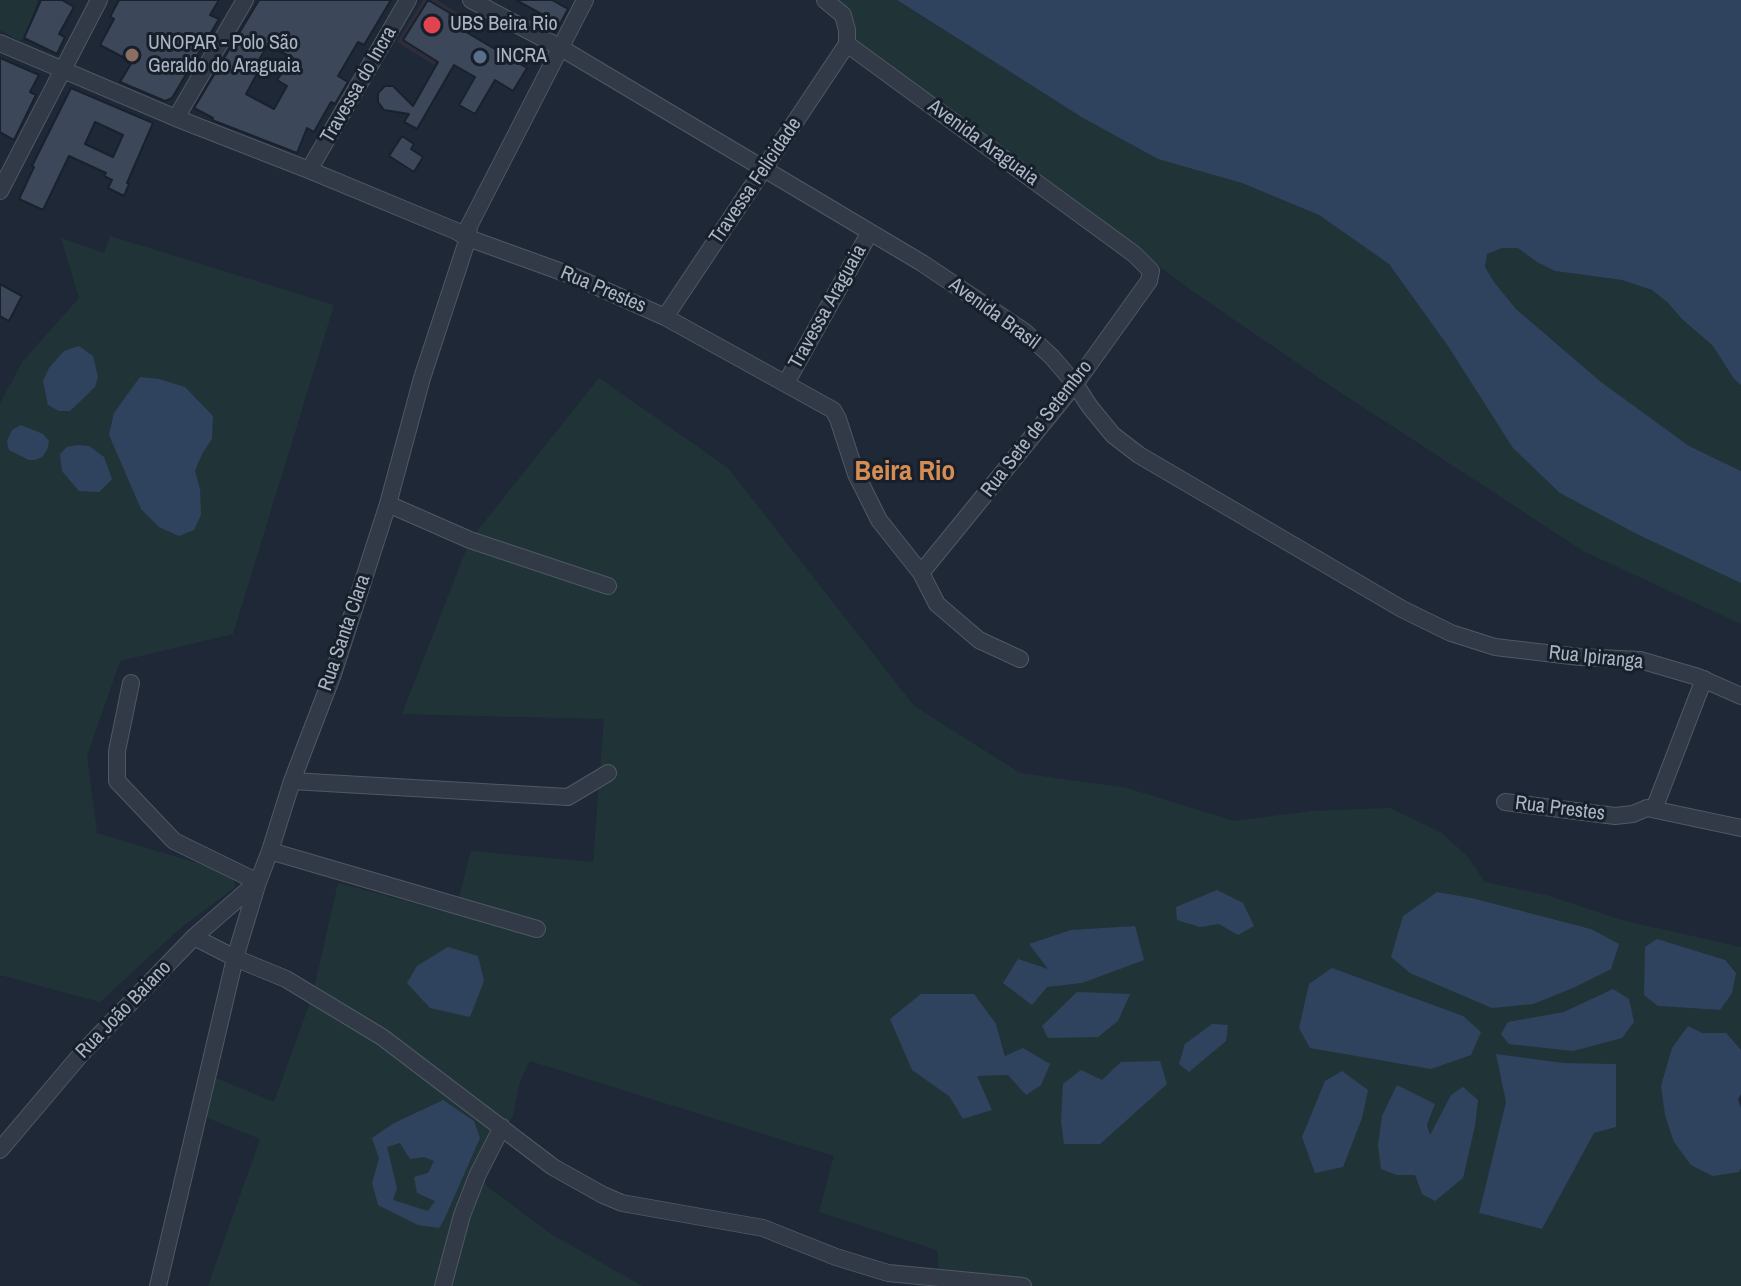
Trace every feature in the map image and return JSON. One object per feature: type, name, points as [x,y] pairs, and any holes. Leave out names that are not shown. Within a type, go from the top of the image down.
[{"type":"street","points":[[0,191],[99,0]]},
{"type":"street","points":[[176,118],[245,0]]},
{"type":"street","name":"Travessa do Incra","points":[[309,170],[408,0]]},
{"type":"street","name":"Avenida Brasil","points":[[471,0],[500,7],[561,48],[922,263],[1025,332],[1052,357],[1113,435],[1139,455],[1402,609],[1451,633],[1495,647]]},
{"type":"street","name":"Rua Santa Clara","points":[[158,1286],[235,958],[292,781],[333,674],[388,504],[422,378],[468,238],[469,226],[585,0]]},
{"type":"street","points":[[825,0],[843,15],[847,44]]},
{"type":"street","name":"Rua Prestes","points":[[0,43],[468,238],[573,276],[665,317],[833,410],[856,474],[879,520],[921,573],[937,604],[979,640],[1020,659]]},
{"type":"street","name":"Travessa Felicidade","points":[[665,317],[847,44]]},
{"type":"street","name":"Avenida Araguaia","points":[[847,44],[1134,254],[1151,271],[1149,281]]},
{"type":"street","name":"Travessa Araguaia","points":[[786,383],[870,232]]},
{"type":"street","name":"Rua Sete de Setembro","points":[[921,573],[1075,384],[1149,281]]},
{"type":"street","points":[[388,504],[470,540],[608,586]]},
{"type":"street","name":"Rua Ipiranga","points":[[1495,647],[1640,660],[1704,679],[1741,696]]},
{"type":"street","points":[[1704,679],[1654,809],[1741,828]]},
{"type":"street","points":[[131,683],[117,751],[117,781],[174,841],[258,882]]},
{"type":"street","points":[[292,781],[568,797],[608,773]]},
{"type":"street","name":"Rua Prestes","points":[[1505,802],[1615,816],[1654,809]]},
{"type":"street","points":[[270,851],[537,929]]},
{"type":"street","name":"Rua João Baiano","points":[[0,1150],[82,1053],[194,937],[258,882]]},
{"type":"street","points":[[194,937],[286,979],[382,1037],[553,1167],[622,1203],[763,1228],[900,1280],[1023,1286]]},
{"type":"street","points":[[443,1286],[462,1215],[478,1174],[502,1127]]},
{"type":"shaded area","points":[[423,0],[437,0],[463,16],[434,65],[397,42]]},
{"type":"green space","points":[[0,0],[38,0],[24,38],[20,41],[0,30]]},
{"type":"green space","points":[[830,0],[896,0],[1083,118],[1158,159],[1242,183],[1319,215],[1389,264],[1448,346],[1514,448],[1741,583],[1741,624],[1585,552],[1198,295],[861,46]]},
{"type":"green space","points":[[110,236],[334,305],[233,634],[120,661],[87,756],[97,833],[233,874],[235,887],[177,931],[100,1002],[0,975],[0,403],[23,361],[79,298],[61,238],[104,253]],"holes":[[[140,378],[185,387],[213,416],[212,439],[195,471],[201,502],[114,413]]]},
{"type":"green space","points":[[1502,248],[1519,248],[1555,271],[1622,280],[1652,290],[1667,302],[1713,346],[1741,385],[1741,471],[1689,446],[1601,382],[1516,309],[1485,267],[1487,254]]},
{"type":"green space","points":[[599,378],[728,468],[914,706],[1020,773],[1127,788],[1234,821],[1312,811],[1390,808],[1442,833],[1468,857],[1485,882],[1546,895],[1621,920],[1741,947],[1741,1050],[1726,1034],[1702,1033],[1738,1172],[1741,1168],[1741,1286],[941,1286],[937,1250],[819,1212],[834,1156],[530,1061],[520,1081],[513,1115],[481,1178],[488,1187],[551,1234],[642,1286],[208,1286],[260,1139],[205,1117],[216,1078],[274,1102],[312,997],[338,883],[455,914],[471,851],[593,862],[604,719],[402,714],[470,540]],"holes":[[[1437,892],[1591,929],[1403,916]],[[1657,939],[1720,1010],[1658,1006]],[[1029,944],[1082,983],[1047,987],[1049,970]],[[996,1024],[1006,1056],[1008,1075],[976,1076],[992,1110],[963,1119],[949,1096]],[[1563,1063],[1616,1064],[1616,1127],[1594,1133],[1542,1229],[1479,1213],[1506,1102]],[[1397,1085],[1435,1104],[1427,1125],[1430,1136],[1451,1095],[1422,1194],[1415,1175]],[[443,1100],[480,1138],[445,1218],[378,1205],[372,1183],[394,1123]]]},
{"type":"green space","points":[[400,1143],[435,1161],[428,1173],[436,1201],[428,1212],[392,1200],[397,1188],[386,1146]]},
{"type":"water","points":[[897,0],[1741,0],[1741,385],[1713,346],[1652,290],[1622,280],[1555,271],[1518,248],[1502,248],[1487,254],[1485,267],[1516,309],[1601,382],[1689,446],[1741,471],[1741,583],[1637,534],[1560,493],[1513,448],[1448,346],[1389,264],[1319,215],[1242,183],[1158,159],[1083,118]]},
{"type":"water","points":[[79,346],[93,356],[98,377],[95,387],[70,411],[59,411],[48,405],[43,381],[49,368],[64,351]]},
{"type":"water","points":[[140,377],[185,387],[213,416],[212,439],[195,471],[200,489],[201,515],[194,530],[179,536],[159,527],[141,509],[109,435],[114,413]]},
{"type":"water","points":[[21,425],[43,434],[49,441],[42,457],[29,460],[9,450],[7,441],[12,430]]},
{"type":"water","points":[[89,446],[104,457],[112,479],[99,492],[79,491],[62,471],[60,454],[67,447]]},
{"type":"water","points":[[1217,890],[1243,903],[1254,926],[1238,935],[1219,924],[1200,927],[1177,920],[1176,907]]},
{"type":"water","points":[[1437,892],[1591,929],[1619,944],[1611,969],[1533,1004],[1492,1008],[1410,973],[1391,957],[1403,916]]},
{"type":"water","points":[[1135,926],[1144,960],[1082,983],[1047,987],[1032,1005],[1003,983],[1018,959],[1048,969],[1029,944],[1071,930]]},
{"type":"water","points":[[1657,939],[1725,960],[1736,973],[1732,993],[1720,1010],[1658,1006],[1644,995],[1645,947]]},
{"type":"water","points":[[448,947],[478,956],[484,981],[470,1017],[430,1008],[407,983],[417,966]]},
{"type":"water","points":[[1332,968],[1463,1016],[1481,1032],[1471,1055],[1431,1069],[1310,1048],[1299,1028],[1309,984]]},
{"type":"water","points":[[1613,989],[1629,999],[1634,1022],[1622,1038],[1573,1051],[1509,1044],[1501,1034],[1508,1022],[1564,1012]]},
{"type":"water","points":[[1077,992],[1130,994],[1118,1021],[1098,1037],[1048,1038],[1042,1026]]},
{"type":"water","points":[[921,994],[974,994],[996,1024],[1005,1056],[1023,1048],[1050,1064],[1041,1085],[1026,1095],[1008,1075],[977,1076],[992,1110],[963,1119],[949,1096],[912,1070],[890,1019]]},
{"type":"water","points":[[1212,1024],[1228,1025],[1226,1041],[1189,1072],[1179,1064],[1185,1044]]},
{"type":"water","points":[[1688,1026],[1702,1033],[1726,1033],[1741,1050],[1739,1172],[1713,1176],[1691,1165],[1674,1142],[1665,1115],[1661,1086],[1672,1048]]},
{"type":"water","points":[[1496,1054],[1563,1063],[1616,1064],[1616,1127],[1594,1133],[1542,1229],[1479,1213],[1506,1102]]},
{"type":"water","points":[[1160,1061],[1167,1084],[1100,1144],[1064,1144],[1061,1121],[1063,1084],[1081,1070],[1102,1080],[1121,1062]]},
{"type":"water","points":[[1342,1071],[1368,1090],[1362,1118],[1343,1167],[1315,1173],[1302,1137],[1325,1081]]},
{"type":"water","points":[[1397,1085],[1435,1104],[1427,1125],[1430,1135],[1451,1095],[1463,1087],[1478,1100],[1463,1178],[1435,1201],[1422,1194],[1415,1175],[1397,1175],[1381,1169],[1378,1145],[1382,1116]]},
{"type":"water","points":[[443,1100],[474,1121],[480,1138],[439,1228],[418,1225],[378,1205],[372,1183],[379,1158],[372,1138],[394,1123]],"holes":[[[400,1143],[410,1159],[424,1157],[434,1161],[428,1173],[414,1177],[417,1193],[435,1201],[428,1211],[393,1200],[397,1188],[387,1147]]]},
{"type":"building","points":[[41,0],[62,0],[74,7],[59,34],[65,37],[57,54],[24,38]]},
{"type":"building","points":[[119,0],[219,0],[210,15],[219,19],[172,98],[165,101],[120,82],[132,62],[100,45],[114,19],[110,17]]},
{"type":"building","points":[[259,0],[391,0],[364,45],[358,42],[338,76],[348,82],[335,104],[331,102],[314,132],[307,128],[297,153],[212,120],[194,108]],"holes":[[[268,45],[293,58],[277,80],[287,86],[274,109],[246,94],[258,72],[253,69]]]},
{"type":"building","points":[[428,0],[453,15],[449,22],[527,68],[513,91],[495,80],[475,114],[459,105],[475,77],[454,65],[417,129],[404,122],[409,114],[384,110],[378,102],[378,93],[385,86],[393,86],[413,106],[438,62],[403,40]]},
{"type":"building","points":[[516,0],[552,0],[568,9],[560,24]]},
{"type":"building","points":[[0,58],[39,75],[30,92],[36,95],[14,140],[0,132]]},
{"type":"building","points":[[71,88],[153,123],[124,196],[108,188],[112,180],[104,176],[106,173],[69,156],[43,210],[19,199]],"holes":[[[95,122],[123,135],[113,157],[85,144]]]},
{"type":"building","points":[[402,136],[414,144],[411,149],[423,157],[414,172],[389,156]]},
{"type":"building","points":[[0,284],[22,296],[9,321],[0,316]]},
{"type":"place","name":"UBS Beira Rio","points":[[432,25]]},
{"type":"place","name":"UNOPAR - Polo São Geraldo do Araguaia","points":[[132,55]]},
{"type":"place","name":"INCRA","points":[[480,57]]},
{"type":"district","name":"Beira Rio","points":[[905,472]]}]
